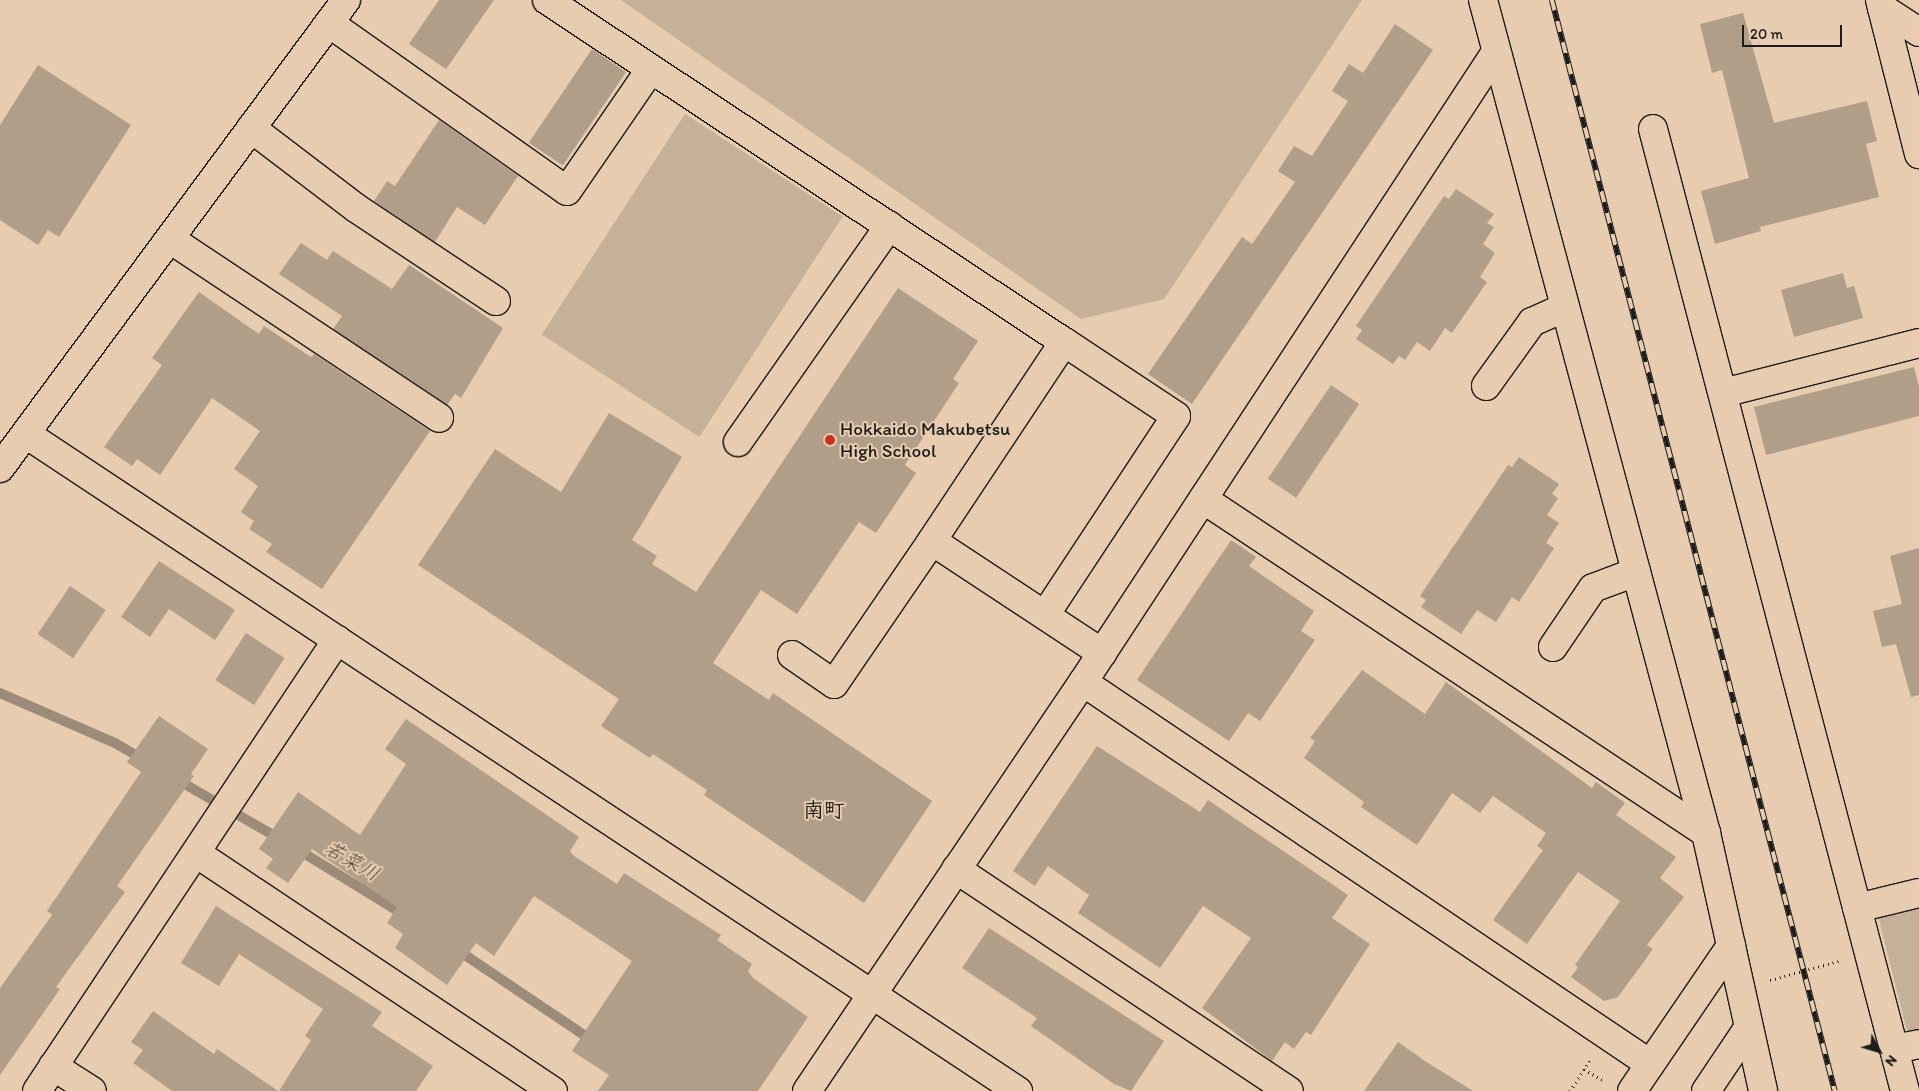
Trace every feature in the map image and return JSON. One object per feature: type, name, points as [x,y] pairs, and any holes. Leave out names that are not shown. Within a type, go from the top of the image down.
[{"type":"street","points":[[0,468],[346,0]]},
{"type":"street","points":[[547,0],[1176,416],[1045,615]]},
{"type":"street","points":[[1483,0],[1706,833],[1740,987],[1747,1030],[1763,1091]]},
{"type":"street","points":[[1881,4],[1919,32]]},
{"type":"street","points":[[1881,4],[1919,154]]},
{"type":"street","points":[[329,23],[567,191],[651,69]]},
{"type":"street","points":[[807,1091],[1083,682],[1496,52]]},
{"type":"street","points":[[251,128],[356,208],[496,301]]},
{"type":"street","points":[[1653,128],[1857,908],[1871,952],[1907,1046],[1905,1091]]},
{"type":"street","points":[[738,442],[889,226]]},
{"type":"street","points":[[170,239],[439,418]]},
{"type":"street","points":[[1486,386],[1532,322],[1565,307]]},
{"type":"street","points":[[792,656],[834,684],[932,541],[1064,342]]},
{"type":"street","points":[[1723,393],[1919,343]]},
{"type":"street","points":[[26,434],[1018,1091]]},
{"type":"street","points":[[1203,499],[1706,833]]},
{"type":"street","points":[[932,541],[1102,653]]},
{"type":"street","points":[[1553,647],[1593,588],[1636,572]]},
{"type":"street","points":[[37,1091],[337,640]]},
{"type":"street","points":[[1083,682],[1650,1064]]},
{"type":"street","points":[[196,853],[553,1091]]},
{"type":"street","points":[[956,869],[1289,1091]]},
{"type":"street","points":[[1857,908],[1919,893]]},
{"type":"street","points":[[1632,1091],[1731,946]]},
{"type":"street","points":[[1706,1091],[1747,1030]]},
{"type":"street","points":[[53,1066],[92,1091]]},
{"type":"path","points":[[1740,987],[1871,952]]},
{"type":"shaded area","points":[[621,0],[1362,0],[1164,299],[1081,319]]},
{"type":"shaded area","points":[[685,114],[843,216],[699,437],[542,335]]},
{"type":"shaded area","points":[[1919,906],[1919,1032],[1908,1035],[1878,916]]},
{"type":"building","points":[[439,0],[494,0],[446,69],[409,44]]},
{"type":"building","points":[[1743,13],[1774,123],[1867,101],[1877,141],[1866,144],[1879,197],[1760,227],[1761,231],[1715,244],[1701,191],[1749,178],[1722,70],[1712,73],[1700,24]]},
{"type":"building","points":[[1395,24],[1433,50],[1192,404],[1148,374],[1242,237],[1252,244],[1295,182],[1278,171],[1294,146],[1312,156],[1348,101],[1332,91],[1349,64],[1363,73]]},
{"type":"building","points":[[592,49],[626,72],[563,166],[529,143]]},
{"type":"building","points":[[38,65],[131,125],[59,237],[48,230],[38,245],[0,220],[0,125]]},
{"type":"building","points":[[439,120],[518,176],[485,225],[457,207],[435,242],[374,201],[387,181],[395,186]]},
{"type":"building","points":[[1456,189],[1494,214],[1487,223],[1494,227],[1483,244],[1495,253],[1480,277],[1487,282],[1452,333],[1445,328],[1430,351],[1417,342],[1405,360],[1399,356],[1393,364],[1356,339],[1362,330],[1356,326],[1444,196],[1449,199]]},
{"type":"building","points":[[301,243],[327,260],[333,251],[392,289],[409,265],[503,328],[461,398],[455,394],[447,405],[333,329],[342,316],[279,274]]},
{"type":"building","points":[[1843,273],[1847,288],[1854,286],[1863,318],[1794,337],[1781,290]]},
{"type":"building","points":[[898,288],[978,341],[953,379],[959,383],[905,465],[916,473],[876,533],[859,522],[797,614],[761,590],[713,663],[769,700],[773,693],[932,801],[864,903],[704,795],[707,790],[653,754],[650,758],[601,726],[619,699],[418,565],[495,449],[561,492],[609,413],[682,457],[632,540],[657,556],[652,564],[696,592]]},
{"type":"building","points":[[199,292],[259,334],[264,326],[311,357],[314,354],[430,431],[322,589],[266,552],[272,544],[249,529],[254,521],[241,512],[258,486],[234,469],[260,431],[212,398],[160,475],[137,459],[132,466],[104,447],[162,365],[152,358]]},
{"type":"building","points":[[1914,367],[1919,387],[1919,416],[1766,455],[1754,407]]},
{"type":"building","points":[[1331,385],[1359,404],[1296,498],[1268,479]]},
{"type":"building","points":[[1519,457],[1559,484],[1552,494],[1558,498],[1547,515],[1559,523],[1546,543],[1554,548],[1519,602],[1512,597],[1496,622],[1477,610],[1461,634],[1421,607],[1426,600],[1420,596],[1508,465],[1512,467]]},
{"type":"building","points":[[1231,540],[1256,557],[1249,566],[1314,611],[1301,631],[1315,640],[1260,721],[1248,713],[1229,741],[1137,680]]},
{"type":"building","points":[[1919,548],[1919,695],[1911,697],[1896,644],[1882,647],[1873,611],[1902,604],[1890,556]]},
{"type":"building","points":[[159,561],[235,610],[215,640],[169,609],[150,637],[121,617]]},
{"type":"building","points":[[70,586],[106,610],[73,658],[38,634]]},
{"type":"building","points":[[246,633],[285,658],[254,705],[216,680]]},
{"type":"building","points":[[1362,670],[1425,714],[1446,682],[1592,788],[1596,782],[1625,803],[1616,815],[1676,857],[1660,878],[1684,897],[1647,945],[1653,949],[1618,997],[1604,1001],[1571,977],[1578,967],[1575,965],[1620,901],[1578,872],[1527,944],[1493,920],[1543,850],[1537,846],[1546,833],[1493,796],[1480,813],[1452,793],[1417,845],[1361,807],[1364,802],[1304,758],[1315,741],[1310,738]]},
{"type":"building","points":[[159,716],[208,749],[191,774],[194,776],[117,886],[125,892],[56,987],[60,989],[0,1075],[0,988],[52,915],[47,911],[141,772],[127,762]]},
{"type":"building","points":[[406,719],[579,837],[570,851],[574,856],[617,884],[624,873],[721,935],[717,940],[752,964],[748,971],[753,978],[808,1017],[758,1091],[598,1091],[609,1075],[572,1051],[632,961],[534,896],[494,956],[476,943],[447,985],[395,948],[403,934],[387,923],[397,907],[312,849],[288,883],[266,868],[273,859],[259,849],[298,792],[360,835],[406,764],[385,749]]},
{"type":"building","points":[[1097,746],[1200,812],[1208,800],[1348,895],[1332,918],[1370,944],[1311,1035],[1306,1032],[1294,1049],[1285,1042],[1272,1061],[1202,1008],[1251,938],[1203,906],[1160,968],[1078,913],[1089,895],[1048,866],[1035,886],[1013,871]]},
{"type":"building","points":[[216,906],[382,1012],[372,1026],[433,1066],[416,1091],[279,1091],[311,1040],[305,1036],[323,1009],[239,954],[219,986],[181,963]]},
{"type":"building","points":[[989,928],[1164,1041],[1131,1091],[1114,1084],[1031,1026],[1037,1018],[962,968]]},
{"type":"building","points":[[153,1011],[214,1054],[217,1049],[278,1091],[172,1091],[133,1063],[143,1050],[131,1042]]},
{"type":"building","points":[[1398,1042],[1425,1061],[1473,1091],[1364,1091]]},
{"type":"waterway","name":"若菜川","points":[[0,693],[115,743],[144,760]]},
{"type":"waterway","name":"若菜川","points":[[176,779],[280,839]]},
{"type":"waterway","name":"若菜川","points":[[297,849],[406,916]]},
{"type":"waterway","name":"若菜川","points":[[456,949],[593,1041]]},
{"type":"railway","points":[[1552,0],[1835,1091]]},
{"type":"place","name":"Hokkaido Makubetsu High School","points":[[830,440]]},
{"type":"district","name":"南町","points":[[824,810]]}]
